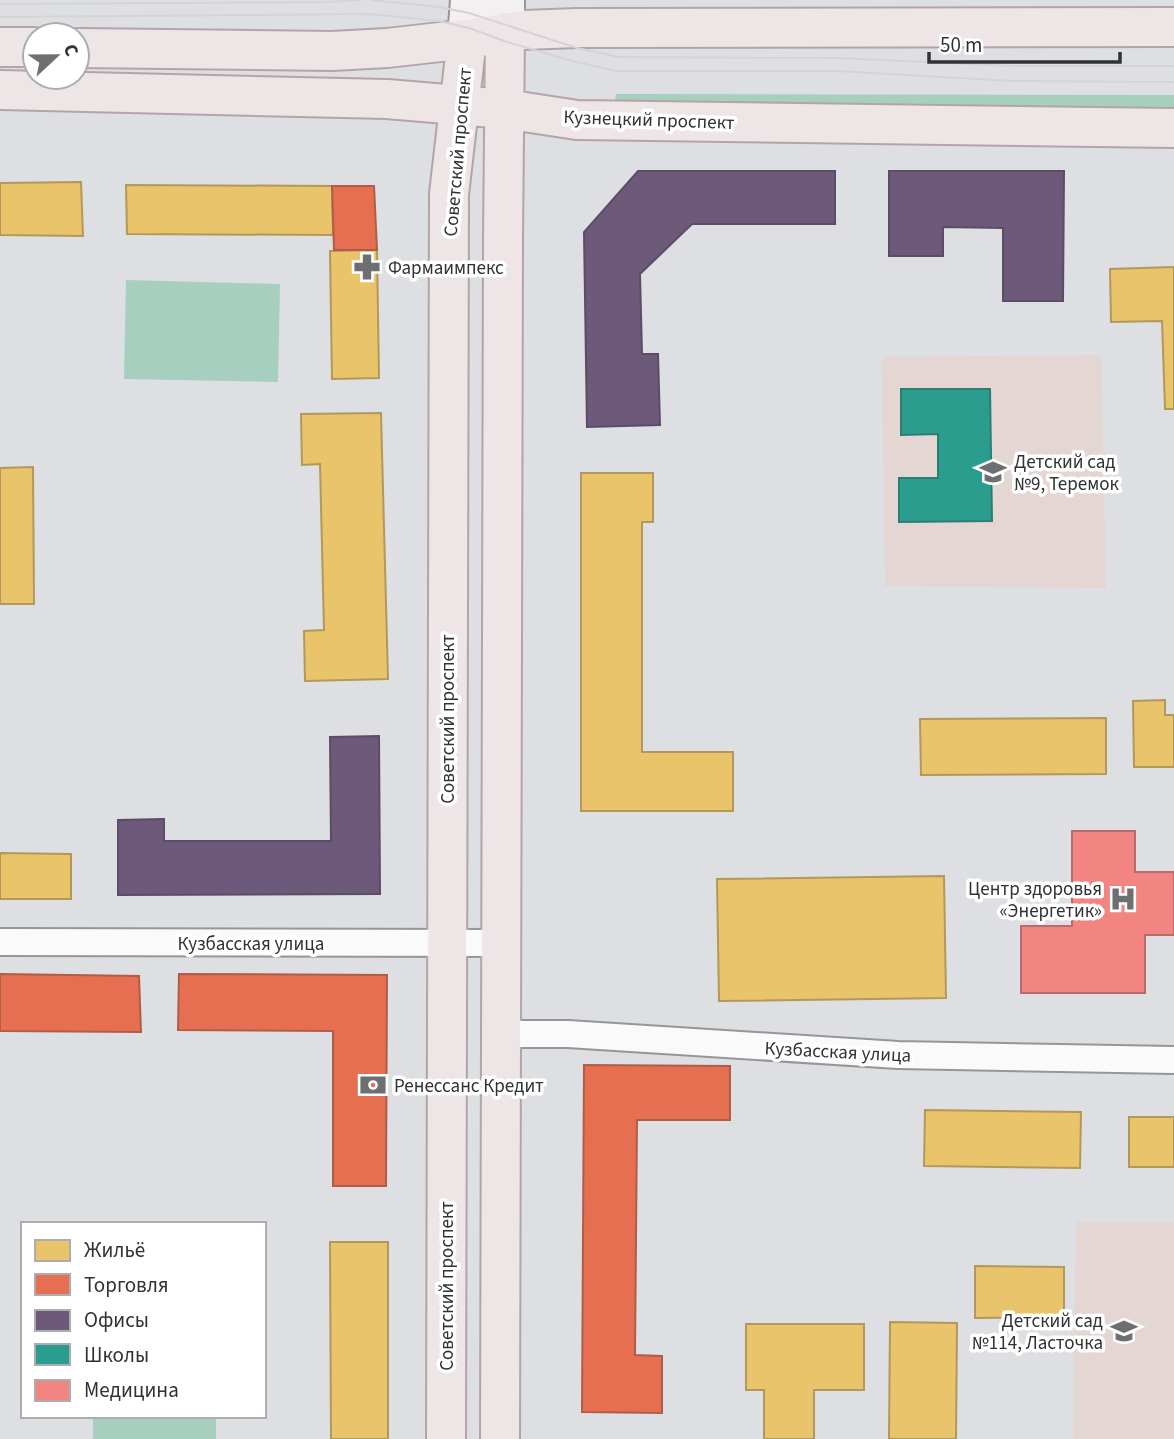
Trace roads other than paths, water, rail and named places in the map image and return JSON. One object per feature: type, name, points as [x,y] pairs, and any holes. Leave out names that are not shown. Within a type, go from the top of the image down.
[{"type":"main road","name":"Советский проспект","points":[[446,1439],[449,194],[470,0]]},
{"type":"main road","name":"Советский проспект","points":[[500,1439],[505,16]]},
{"type":"main road","points":[[91,48],[332,51],[387,48],[467,38],[505,16],[524,30],[1174,27]]},
{"type":"main road","points":[[0,47],[21,47]]},
{"type":"main road","name":"Кузнецкий проспект","points":[[0,89],[374,99],[505,109],[577,120],[1174,128]]},
{"type":"street","name":"Кузбасская улица","points":[[0,942],[501,943]]},
{"type":"street","name":"Кузбасская улица","points":[[501,1034],[568,1034],[898,1055],[1174,1060]]},
{"type":"tram line","points":[[0,4],[361,0]]},
{"type":"tram line","points":[[371,0],[469,13],[577,48],[619,57],[838,58],[1012,66],[1174,66]]},
{"type":"tram line","points":[[0,17],[370,14],[439,21],[576,62],[616,71],[837,71],[1012,81],[1174,82]]},
{"type":"place","name":"Фармаимпекс","points":[[367,267]]},
{"type":"place","name":"Детский сад №9, Теремок","points":[[993,472]]},
{"type":"place","name":"Центр здоровья «Энергетик»","points":[[1123,899]]},
{"type":"place","name":"Ренессанс Кредит","points":[[373,1085]]},
{"type":"place","name":"Детский сад №114, Ласточка","points":[[1124,1331]]}]
